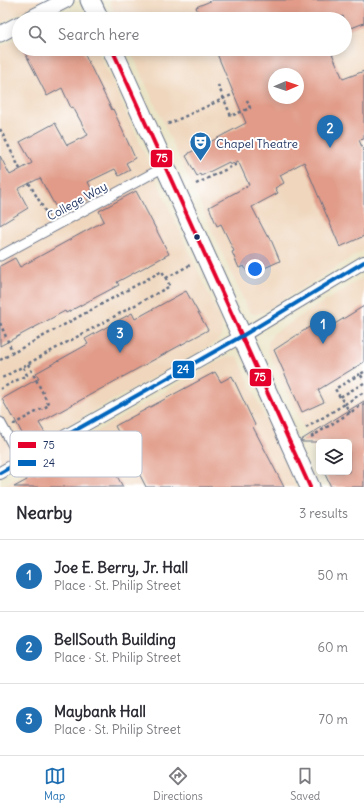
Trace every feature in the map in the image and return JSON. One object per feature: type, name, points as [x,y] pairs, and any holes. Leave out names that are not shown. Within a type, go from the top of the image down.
[{"type":"main road","points":[[90,0],[96,12]]},
{"type":"main road","points":[[115,56],[310,487]]},
{"type":"street","points":[[43,12],[66,0]]},
{"type":"street","points":[[0,34],[12,28]]},
{"type":"street","name":"College Way","points":[[0,256],[166,166]]},
{"type":"street","points":[[74,431],[242,336],[364,262]]},
{"type":"street","points":[[0,422],[10,441]]},
{"type":"street","points":[[0,473],[10,467]]},
{"type":"path","points":[[218,85],[231,116],[250,108],[246,100]]},
{"type":"path","points":[[168,124],[234,94]]},
{"type":"path","points":[[0,129],[20,169]]},
{"type":"path","points":[[196,184],[239,163]]},
{"type":"path","points":[[29,183],[54,227]]},
{"type":"path","points":[[166,278],[190,265]]},
{"type":"path","points":[[0,360],[162,271],[170,286],[0,380]]},
{"type":"path","points":[[0,322],[13,353]]},
{"type":"path","points":[[12,431],[16,429],[14,424],[49,405],[28,364]]},
{"type":"path","points":[[0,389],[27,374],[23,367]]},
{"type":"path","points":[[350,413],[335,389],[364,372]]},
{"type":"path","points":[[340,397],[364,381],[360,374]]},
{"type":"path","points":[[306,428],[364,392]]},
{"type":"path","points":[[311,438],[364,404]]},
{"type":"path","points":[[6,434],[10,432]]},
{"type":"shaded area","points":[[0,0],[45,0],[22,12],[12,12],[12,18],[0,24]]},
{"type":"shaded area","points":[[110,0],[364,0],[364,250],[263,312],[255,314],[249,312],[133,56],[352,56],[352,12],[114,12]]},
{"type":"shaded area","points":[[12,41],[12,56],[100,56],[221,321],[222,329],[221,336],[217,342],[57,431],[10,431],[10,457],[0,463],[0,47]]},
{"type":"shaded area","points":[[364,277],[364,487],[331,487],[325,475],[352,475],[352,439],[316,439],[316,455],[268,351],[268,343],[273,334]]},
{"type":"shaded area","points":[[230,356],[238,357],[296,487],[0,487],[17,477],[142,477],[142,431],[97,431],[222,359]]},
{"type":"building","points":[[213,0],[364,0],[364,23],[352,28],[352,12],[198,12],[196,7]]},
{"type":"building","points":[[27,56],[85,56],[112,110],[113,109],[135,158],[126,163],[130,170],[119,176],[115,169],[88,182],[95,196],[60,215],[40,178],[18,189],[28,208],[0,225],[0,156],[10,175],[32,163],[20,142],[55,123],[67,145],[88,135],[73,107],[71,108],[62,88],[47,96]]},
{"type":"building","points":[[218,56],[333,56],[343,79],[364,71],[364,139],[359,140],[364,152],[364,236],[340,247],[304,162],[280,175],[284,183],[275,188],[278,193],[252,207],[267,236],[269,235],[280,261],[249,275],[244,266],[239,268],[232,252],[234,251],[221,224],[217,226],[209,207],[249,185],[238,161],[230,165],[229,162],[201,176],[200,174],[197,176],[186,156],[246,123]]},
{"type":"building","points":[[136,191],[169,254],[117,282],[119,285],[66,313],[65,311],[0,346],[0,266],[15,258],[20,267],[104,221],[99,211]]},
{"type":"building","points":[[186,291],[208,330],[39,423],[44,431],[21,431],[2,399],[39,378],[36,373],[88,344],[85,339],[132,313],[135,319]]},
{"type":"building","points":[[364,306],[364,362],[318,390],[324,402],[302,412],[274,350],[314,324],[320,333]]},
{"type":"building","points":[[215,372],[221,382],[232,376],[255,425],[253,427],[284,487],[146,487],[141,477],[142,431],[118,431],[115,426]]},
{"type":"building","points":[[364,401],[364,487],[331,487],[325,475],[352,475],[352,439],[316,439],[316,442],[302,442],[301,440]]},
{"type":"building","points":[[26,477],[118,477],[123,487],[14,487],[27,480]]},
{"type":"transit line","name":"75","points":[[115,56],[310,487]]},
{"type":"transit line","name":"24","points":[[74,431],[242,336],[364,262]]},
{"type":"transit line","name":"24","points":[[0,473],[10,467]]},
{"type":"place","name":"BellSouth Building","points":[[330,148]]},
{"type":"place","name":"Chapel Theatre","points":[[200,162]]},
{"type":"place","name":"Joe E. Berry, Jr. Hall","points":[[323,344]]},
{"type":"place","name":"Maybank Hall","points":[[120,353]]}]
